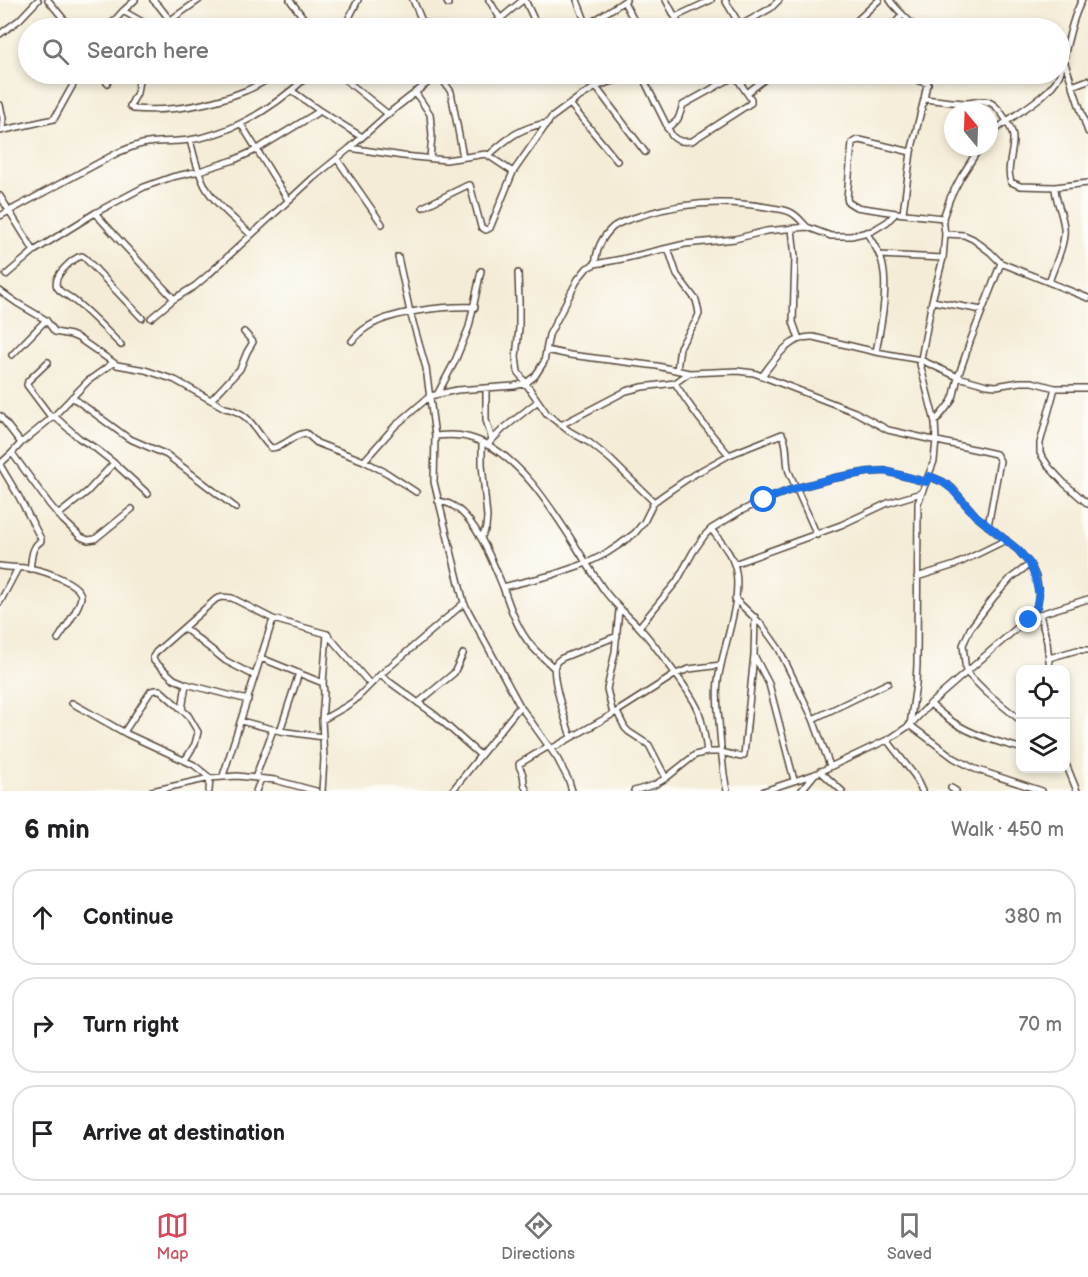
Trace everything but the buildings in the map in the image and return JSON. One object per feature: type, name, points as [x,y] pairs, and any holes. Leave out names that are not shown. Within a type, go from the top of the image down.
[{"type":"street","points":[[20,18],[38,0]]},
{"type":"street","points":[[48,0],[63,18]]},
{"type":"street","points":[[117,18],[135,0]]},
{"type":"street","points":[[153,0],[168,18]]},
{"type":"street","points":[[174,18],[199,0]]},
{"type":"street","points":[[290,0],[304,18]]},
{"type":"street","points":[[349,18],[358,0]]},
{"type":"street","points":[[413,0],[421,18]]},
{"type":"street","points":[[489,0],[500,18],[524,0],[533,18]]},
{"type":"street","points":[[577,0],[584,18]]},
{"type":"street","points":[[666,0],[675,17],[711,0]]},
{"type":"street","points":[[725,0],[734,18]]},
{"type":"street","points":[[767,0],[771,8]]},
{"type":"street","points":[[755,18],[779,0]]},
{"type":"street","points":[[860,18],[879,0]]},
{"type":"street","points":[[890,0],[905,18]]},
{"type":"street","points":[[1070,35],[1082,0]]},
{"type":"street","points":[[600,18],[625,1],[633,18]]},
{"type":"street","points":[[123,11],[135,18]]},
{"type":"street","points":[[0,34],[18,20]]},
{"type":"street","points":[[1070,80],[1088,132]]},
{"type":"street","points":[[1072,86],[1088,80]]},
{"type":"street","points":[[0,105],[3,118],[1,130],[54,119],[73,84]]},
{"type":"street","points":[[138,84],[137,93],[130,106],[133,109],[201,105],[246,91],[259,84]]},
{"type":"street","points":[[0,216],[136,145],[190,140],[241,124],[299,84]]},
{"type":"street","points":[[350,84],[388,114]]},
{"type":"street","points":[[151,318],[202,280],[313,178],[426,84]]},
{"type":"street","points":[[446,84],[451,92],[463,157]]},
{"type":"street","points":[[423,207],[470,185],[481,227],[486,230],[490,228],[513,172],[551,118],[604,84]]},
{"type":"street","points":[[646,84],[667,128],[672,136],[681,141],[692,141],[749,106],[751,99],[740,84]]},
{"type":"street","points":[[667,128],[680,118],[683,105],[719,84]]},
{"type":"street","points":[[747,93],[759,84]]},
{"type":"street","points":[[595,264],[600,243],[616,225],[662,209],[685,205],[762,206],[790,212],[807,227],[837,237],[866,232],[887,222],[900,213],[911,152],[928,84]]},
{"type":"street","points":[[998,127],[1047,91],[1053,84]]},
{"type":"street","points":[[596,87],[645,152]]},
{"type":"street","points":[[292,91],[362,137]]},
{"type":"street","points":[[415,92],[430,114],[432,135],[430,159]]},
{"type":"street","points":[[924,99],[964,103],[988,101],[992,104],[1012,130],[1009,172],[1011,182],[1015,185],[1055,187],[1088,183]]},
{"type":"street","points":[[570,104],[616,161]]},
{"type":"street","points":[[1080,109],[1088,112]]},
{"type":"street","points":[[6,275],[34,251],[144,187],[234,160],[256,150],[320,111]]},
{"type":"street","points":[[489,155],[518,131],[548,123]]},
{"type":"street","points":[[241,124],[288,200]]},
{"type":"street","points":[[190,140],[205,187],[251,234]]},
{"type":"street","points":[[911,152],[860,140],[852,143],[848,202],[856,207],[943,218]]},
{"type":"street","points":[[350,147],[403,156],[446,160],[480,154],[489,155],[513,172]]},
{"type":"street","points":[[910,725],[917,664],[918,503],[934,461],[936,440],[935,422],[920,368],[932,301],[943,258],[945,234],[943,218],[950,198],[974,156]]},
{"type":"street","points":[[337,159],[382,224]]},
{"type":"street","points":[[1049,282],[1064,237],[1063,221],[1056,201],[1055,187]]},
{"type":"street","points":[[0,196],[34,251]]},
{"type":"street","points":[[96,213],[174,299]]},
{"type":"street","points":[[363,460],[395,426],[430,396],[457,390],[514,386],[526,383],[535,376],[541,367],[549,335],[578,279],[587,268],[595,264],[685,244],[735,239],[766,231],[807,227]]},
{"type":"street","points":[[792,229],[795,257],[793,322],[799,339]]},
{"type":"street","points":[[866,232],[882,262],[884,277],[876,352]]},
{"type":"street","points":[[945,234],[964,235],[973,239],[1001,263],[1088,297]]},
{"type":"street","points":[[668,248],[677,275],[696,300],[699,308],[696,321],[680,347],[676,370]]},
{"type":"street","points":[[879,255],[943,258]]},
{"type":"street","points":[[121,345],[81,306],[60,291],[56,282],[59,274],[75,259],[82,256],[142,318]]},
{"type":"street","points":[[398,257],[410,312],[423,354],[430,396],[435,436],[433,473],[438,501],[464,603],[520,706],[566,774],[572,791]]},
{"type":"street","points":[[935,422],[954,395],[958,376],[1001,263]]},
{"type":"street","points":[[438,393],[469,327],[482,271]]},
{"type":"street","points":[[518,273],[519,308],[516,357],[518,372],[547,414],[606,455],[654,502]]},
{"type":"street","points":[[0,291],[46,320],[55,332],[78,338],[113,363],[175,380],[225,408],[244,414],[271,448],[277,448],[302,433],[306,433],[322,446],[363,460],[416,492]]},
{"type":"street","points":[[932,301],[982,310]]},
{"type":"street","points":[[352,341],[367,327],[410,312],[475,307]]},
{"type":"street","points":[[12,355],[46,320]]},
{"type":"street","points":[[211,400],[243,365],[253,342],[244,332]]},
{"type":"street","points":[[762,376],[776,357],[789,345],[806,336],[921,360],[958,376],[987,385],[1032,382],[1055,388],[1088,388]]},
{"type":"street","points":[[546,350],[689,373],[736,371],[754,373],[855,412],[888,430],[991,452],[996,454],[1000,461],[988,526]]},
{"type":"street","points":[[48,362],[28,381],[27,385],[53,416],[114,463],[148,494]]},
{"type":"street","points":[[30,569],[34,548],[41,539],[0,464],[88,381],[113,363]]},
{"type":"street","points":[[561,425],[626,391],[675,383],[689,373]]},
{"type":"street","points":[[675,383],[704,426],[729,455]]},
{"type":"street","points":[[1055,388],[1040,443],[1040,453],[1065,484],[1088,504]]},
{"type":"street","points":[[481,538],[486,528],[487,517],[482,464],[487,442],[486,389]]},
{"type":"street","points":[[72,397],[128,438],[167,455],[236,508]]},
{"type":"street","points":[[487,442],[538,401]]},
{"type":"street","points":[[0,416],[21,443]]},
{"type":"street","points":[[503,587],[552,575],[587,563],[635,533],[644,522],[654,502],[693,475],[729,455],[782,434],[785,439],[787,467],[817,535]]},
{"type":"street","points":[[435,436],[457,435],[487,442],[532,482],[604,590],[619,610],[639,627],[660,651],[687,690],[702,721],[707,752]]},
{"type":"street","points":[[12,453],[58,515],[81,537],[88,540],[95,539],[132,509]]},
{"type":"street","points":[[58,515],[87,492],[114,463]]},
{"type":"street","points":[[639,627],[677,581],[693,552],[711,529],[739,512],[796,488],[834,478],[876,471],[943,482],[976,516],[1022,554],[1030,564],[1039,594],[1037,606],[1029,620]]},
{"type":"street","points":[[734,564],[817,535],[888,502],[921,493]]},
{"type":"street","points":[[438,501],[449,503],[469,519],[481,538],[526,639],[554,668]]},
{"type":"street","points":[[711,529],[726,549],[734,564],[736,575],[735,598],[717,682],[721,752],[727,791]]},
{"type":"street","points":[[917,577],[965,561],[1006,540]]},
{"type":"street","points":[[1019,719],[966,672],[963,645],[970,629],[994,597],[1004,585],[1030,564]]},
{"type":"street","points":[[0,566],[43,571],[68,582],[80,592],[79,604],[58,639]]},
{"type":"street","points":[[0,602],[18,568]]},
{"type":"street","points":[[248,700],[178,681],[153,661],[156,652],[216,599],[222,597],[232,598],[273,619],[327,634],[370,684]]},
{"type":"street","points":[[735,598],[762,625],[779,649],[813,719],[830,766]]},
{"type":"street","points":[[764,791],[818,773],[887,740],[910,725],[930,704],[1018,627],[1040,614],[1088,599]]},
{"type":"street","points":[[322,720],[354,701],[380,675],[464,603]]},
{"type":"street","points":[[619,610],[615,652],[607,688],[615,713],[625,728],[649,745],[666,778]]},
{"type":"street","points":[[1040,614],[1050,665]]},
{"type":"street","points":[[635,791],[654,785],[666,778],[695,755],[721,752],[741,757],[744,755],[754,656],[754,617]]},
{"type":"street","points":[[223,776],[273,619]]},
{"type":"street","points":[[184,628],[226,661],[255,676]]},
{"type":"street","points":[[322,791],[323,683],[327,634]]},
{"type":"street","points":[[571,737],[556,683],[554,668],[556,662],[617,636]]},
{"type":"street","points":[[1049,658],[1077,650],[1088,650]]},
{"type":"street","points":[[418,703],[454,673],[464,654]]},
{"type":"street","points":[[754,656],[769,684],[794,780]]},
{"type":"street","points":[[261,658],[323,683]]},
{"type":"street","points":[[527,791],[523,785],[524,776],[519,764],[615,713],[676,674],[689,669],[721,665]]},
{"type":"street","points":[[256,791],[258,778],[299,673]]},
{"type":"street","points":[[380,675],[435,716],[480,755]]},
{"type":"street","points":[[813,719],[888,683]]},
{"type":"street","points":[[182,710],[186,684]]},
{"type":"street","points":[[124,732],[151,692],[160,690],[188,715],[198,732],[195,744],[185,760]]},
{"type":"street","points":[[72,703],[124,732],[195,765],[210,778]]},
{"type":"street","points":[[930,704],[952,722],[969,731],[1016,747]]},
{"type":"street","points":[[452,791],[520,706]]},
{"type":"street","points":[[241,721],[277,730],[323,737]]},
{"type":"street","points":[[910,725],[954,758],[975,769],[1042,791]]},
{"type":"street","points":[[887,740],[915,776],[922,791]]},
{"type":"street","points":[[801,791],[818,773]]},
{"type":"street","points":[[818,773],[842,791]]},
{"type":"street","points":[[1069,773],[1077,791]]},
{"type":"street","points":[[152,791],[177,788],[223,776],[275,780],[316,791]]},
{"type":"street","points":[[209,791],[210,778]]},
{"type":"route","points":[[764,500],[796,488],[868,472],[885,471],[926,482],[929,476],[943,482],[976,516],[1018,550],[1030,564],[1034,571],[1039,594],[1037,606],[1029,620]]}]
